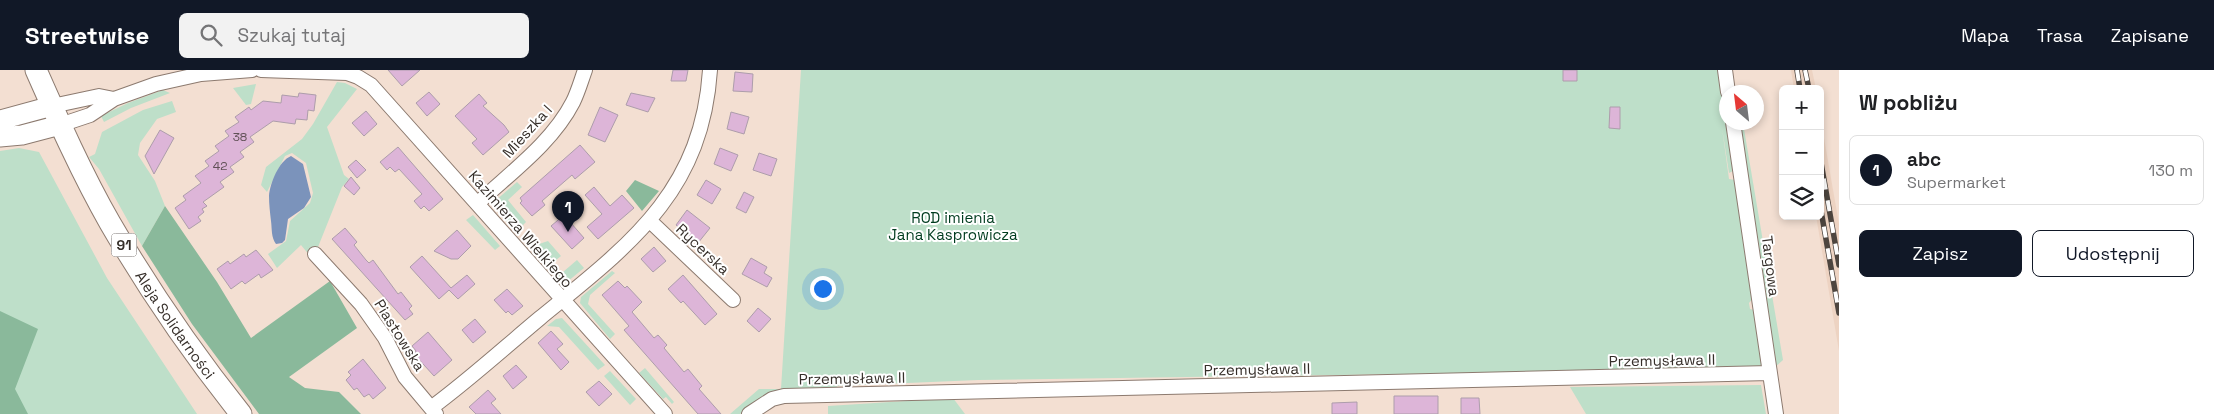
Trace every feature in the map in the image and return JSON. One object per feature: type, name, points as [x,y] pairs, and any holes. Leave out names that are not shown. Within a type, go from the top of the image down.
[{"type":"main road","name":"Aleja Solidarności","points":[[36,70],[56,116],[110,223],[198,359],[241,414]]},
{"type":"street","points":[[0,120],[90,114],[114,99],[156,84],[202,74],[233,70],[252,70]]},
{"type":"street","name":"Kazimierza Wielkiego","points":[[261,70],[347,73],[364,80],[380,94],[665,414]]},
{"type":"street","name":"Mieszka I","points":[[478,203],[535,150],[557,126],[572,103],[585,70]]},
{"type":"street","points":[[434,411],[563,301],[650,221],[681,176],[700,133],[708,96],[710,70]]},
{"type":"street","points":[[1725,70],[1727,85]]},
{"type":"street","points":[[0,138],[22,135],[56,116],[100,96],[114,99]]},
{"type":"street","name":"Targowa","points":[[1734,130],[1776,414]]},
{"type":"street","name":"Rycerska","points":[[650,221],[733,300]]},
{"type":"street","name":"Piastowska","points":[[315,254],[361,304],[385,338],[405,377],[434,411]]},
{"type":"street","name":"Przemysława II","points":[[749,414],[772,399],[784,396],[1770,373]]},
{"type":"shaded area","points":[[1791,70],[1812,70],[1815,85],[1793,85]]},
{"type":"shaded area","points":[[1824,138],[1839,224],[1839,351],[1817,220],[1824,220]]},
{"type":"green space","name":"ROD imienia Jana Kasprowicza","points":[[801,70],[1720,70],[1722,85],[1719,85],[1719,130],[1722,130],[1729,179],[1736,182],[1753,298],[1749,303],[1750,309],[1754,310],[1765,366],[1759,369],[978,380],[837,386],[837,391],[770,395],[740,414],[730,414],[759,389],[781,389]]},
{"type":"green space","points":[[337,82],[345,83],[357,89],[327,127],[344,175],[349,179],[342,187],[318,247],[310,256],[301,245],[277,268],[268,254],[286,241],[290,221],[310,203],[313,193],[306,163],[292,153],[285,156],[267,192],[261,185],[266,167],[302,139],[313,124]]},
{"type":"green space","points":[[256,84],[251,104],[246,105],[233,88]]},
{"type":"green space","points":[[163,90],[170,93],[131,108],[104,122],[101,116],[128,103]]},
{"type":"green space","points":[[172,101],[176,112],[157,119],[140,143],[138,155],[155,181],[165,206],[142,246],[99,169],[89,157],[95,154],[102,132],[143,110]]},
{"type":"green space","name":"ROD imienia Jana Kasprowicza","points":[[1722,130],[1729,130],[1735,170],[1729,173]]},
{"type":"green space","points":[[1740,130],[1744,130],[1783,360],[1775,367]]},
{"type":"green space","points":[[19,148],[39,152],[107,278],[197,414],[0,414],[0,151]]},
{"type":"green space","points":[[635,180],[659,191],[642,211],[626,191]]},
{"type":"green space","points":[[517,182],[522,187],[508,200],[526,222],[516,232],[494,208],[495,201]]},
{"type":"green space","points":[[165,206],[217,282],[251,338],[330,281],[357,328],[289,377],[305,388],[339,392],[361,414],[259,414],[192,324],[142,246]]},
{"type":"green space","points":[[473,215],[500,246],[495,250],[466,220]]},
{"type":"green space","points":[[548,241],[561,256],[546,268],[533,250],[539,244]]},
{"type":"green space","points":[[577,260],[584,268],[567,282],[561,283],[556,278]]},
{"type":"green space","points":[[612,271],[615,273],[590,295],[588,304],[615,334],[610,339],[580,303],[581,297]]},
{"type":"green space","points":[[0,311],[38,329],[15,389],[28,414],[0,414]]},
{"type":"green space","points":[[562,318],[605,365],[598,370],[559,327],[547,326],[556,319]]},
{"type":"green space","points":[[645,368],[674,402],[672,404],[666,397],[663,399],[639,373]]},
{"type":"green space","points":[[610,371],[636,399],[630,405],[604,376]]},
{"type":"green space","points":[[1761,385],[1766,414],[1586,414],[1570,387]]},
{"type":"green space","points":[[953,398],[965,414],[828,414],[828,406]]},
{"type":"water","points":[[291,156],[303,164],[311,197],[304,208],[288,219],[285,240],[282,243],[276,244],[272,233],[269,196],[273,179],[279,167]]},
{"type":"building","points":[[388,70],[420,70],[402,86]]},
{"type":"building","points":[[673,70],[688,70],[686,81],[671,81]]},
{"type":"building","points":[[1563,70],[1577,70],[1577,81],[1563,81]]},
{"type":"building","points":[[735,72],[753,74],[752,92],[733,91]]},
{"type":"building","points":[[429,92],[440,104],[427,116],[416,103]]},
{"type":"building","points":[[299,93],[316,95],[314,111],[308,110],[307,120],[296,119],[295,124],[273,121],[250,137],[254,142],[240,152],[244,157],[230,167],[234,172],[220,182],[224,187],[203,202],[207,206],[202,209],[204,212],[198,217],[201,221],[189,229],[175,208],[186,200],[183,196],[201,183],[195,176],[209,166],[205,161],[219,151],[215,146],[229,136],[225,131],[239,122],[235,117],[249,107],[251,110],[263,101],[281,103],[282,95],[298,97]]},
{"type":"building","points":[[631,93],[655,98],[648,112],[626,105]]},
{"type":"building","points":[[479,94],[487,103],[483,106],[509,132],[483,155],[472,143],[477,139],[455,116]]},
{"type":"building","points":[[600,107],[618,115],[605,142],[588,135]]},
{"type":"building","points":[[1610,107],[1620,107],[1620,129],[1609,128]]},
{"type":"building","points":[[366,111],[377,124],[364,136],[352,123]]},
{"type":"building","points":[[731,112],[749,117],[744,134],[727,129]]},
{"type":"building","points":[[160,130],[174,138],[154,174],[145,156]]},
{"type":"building","points":[[580,145],[595,162],[575,179],[572,175],[542,201],[545,205],[532,216],[520,203],[522,201],[520,198]]},
{"type":"building","points":[[398,147],[443,199],[429,211],[424,206],[421,209],[414,201],[422,194],[399,169],[395,172],[390,167],[387,170],[380,162]]},
{"type":"building","points":[[720,148],[738,155],[731,171],[714,164]]},
{"type":"building","points":[[759,153],[777,159],[771,176],[753,170]]},
{"type":"building","points":[[356,160],[366,170],[357,178],[348,167]]},
{"type":"building","points":[[351,177],[360,188],[354,195],[344,186]]},
{"type":"building","points":[[706,180],[721,189],[712,204],[697,195]]},
{"type":"building","points":[[594,187],[610,206],[622,195],[634,208],[598,239],[587,227],[602,214],[585,195]]},
{"type":"building","points":[[744,192],[754,197],[746,213],[736,208]]},
{"type":"building","points":[[687,210],[710,228],[698,243],[676,225]]},
{"type":"building","points":[[564,215],[584,238],[572,249],[551,226]]},
{"type":"building","points":[[345,228],[357,242],[354,245],[366,260],[369,263],[373,260],[398,294],[401,292],[412,306],[409,309],[413,314],[405,320],[332,239]]},
{"type":"building","points":[[457,230],[471,246],[458,259],[451,259],[434,251]]},
{"type":"building","points":[[654,247],[666,261],[653,272],[641,259]]},
{"type":"building","points":[[256,250],[273,270],[261,278],[259,274],[245,284],[242,281],[231,289],[217,269],[228,261],[230,264],[244,254],[246,257]]},
{"type":"building","points":[[422,256],[451,288],[467,275],[475,284],[458,299],[449,290],[439,299],[410,267]]},
{"type":"building","points":[[751,258],[767,267],[764,273],[772,278],[767,287],[742,274]]},
{"type":"building","points":[[683,275],[717,314],[705,325],[683,301],[681,303],[668,289]]},
{"type":"building","points":[[618,281],[625,288],[627,286],[642,302],[632,312],[654,338],[658,335],[667,345],[664,348],[684,372],[688,369],[702,386],[699,389],[721,414],[698,414],[624,330],[629,326],[602,295]]},
{"type":"building","points":[[507,289],[523,306],[512,315],[508,311],[506,313],[494,300]]},
{"type":"building","points":[[758,308],[771,319],[759,332],[747,321]]},
{"type":"building","points":[[475,319],[486,332],[473,343],[462,330]]},
{"type":"building","points":[[551,331],[563,344],[557,349],[569,362],[561,370],[538,343]]},
{"type":"building","points":[[428,332],[452,360],[434,376],[414,354],[416,351],[412,346]]},
{"type":"building","points":[[363,359],[386,388],[373,399],[369,394],[364,397],[357,388],[354,390],[346,380],[351,375],[348,372]]},
{"type":"building","points":[[516,365],[527,377],[513,389],[503,376]]},
{"type":"building","points":[[599,381],[612,394],[599,406],[586,392]]},
{"type":"building","points":[[488,390],[496,399],[491,403],[501,414],[476,414],[469,407]]},
{"type":"building","points":[[1394,396],[1438,396],[1438,414],[1394,414]]},
{"type":"building","points":[[1461,398],[1479,398],[1480,414],[1461,414]]},
{"type":"building","points":[[1357,402],[1357,414],[1332,414],[1332,403]]},
{"type":"railway","points":[[1797,70],[1799,85]]},
{"type":"railway","points":[[1805,70],[1808,85]]},
{"type":"railway","points":[[1823,175],[1839,265]]},
{"type":"railway","points":[[1823,220],[1839,313]]},
{"type":"place","name":"abc","points":[[568,232]]}]
